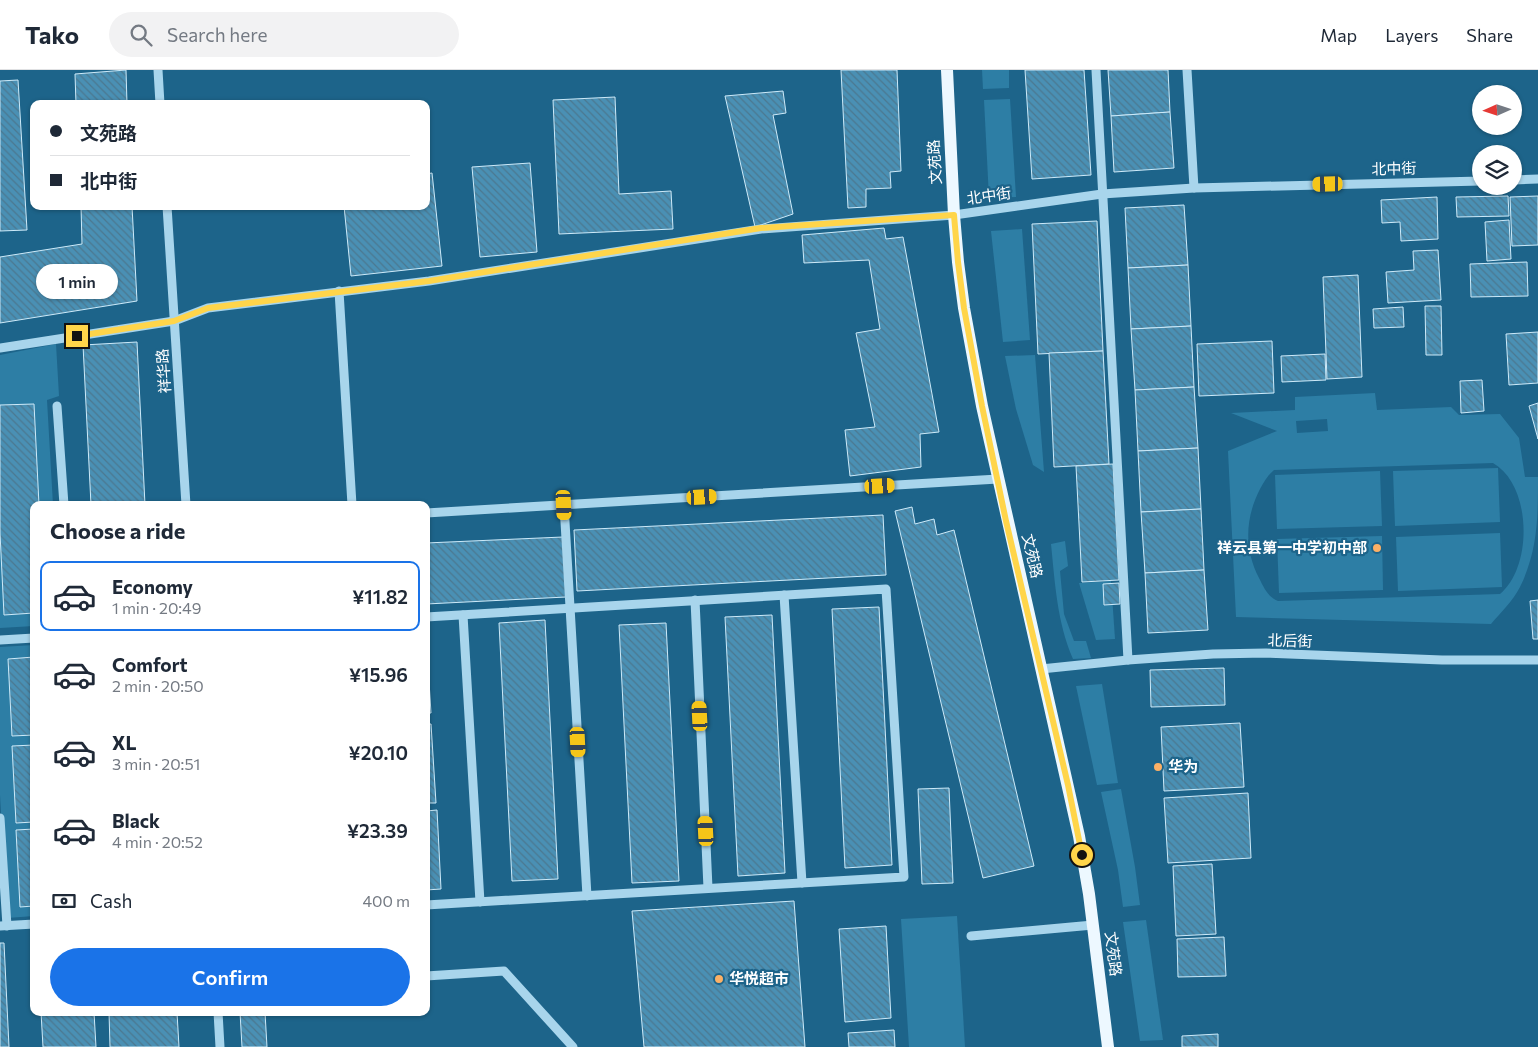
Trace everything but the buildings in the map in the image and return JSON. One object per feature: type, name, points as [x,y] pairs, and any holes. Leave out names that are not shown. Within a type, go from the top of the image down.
[{"type":"main road","name":"文苑路","points":[[947,70],[954,215],[964,308],[982,406],[1079,836],[1093,925],[1108,1047]]},
{"type":"street","points":[[158,70],[160,100]]},
{"type":"street","points":[[1096,70],[1128,660]]},
{"type":"street","points":[[1187,70],[1194,188]]},
{"type":"street","points":[[1522,180],[1538,180]]},
{"type":"street","name":"北中街","points":[[0,348],[174,321],[208,308],[429,281],[761,228],[954,215],[1102,194],[1194,188],[1472,181]]},
{"type":"street","name":"祥华路","points":[[167,210],[186,501]]},
{"type":"street","points":[[339,292],[352,501]]},
{"type":"street","points":[[57,406],[64,501]]},
{"type":"street","points":[[430,513],[998,479]]},
{"type":"street","points":[[564,505],[587,896]]},
{"type":"street","points":[[430,617],[886,589],[904,877],[430,905]]},
{"type":"street","points":[[784,595],[802,883]]},
{"type":"street","points":[[695,600],[708,888]]},
{"type":"street","points":[[463,614],[480,902]]},
{"type":"street","points":[[0,640],[30,638]]},
{"type":"street","name":"北后街","points":[[1041,669],[1128,660],[1213,654],[1266,653],[1442,660],[1538,660]]},
{"type":"street","points":[[0,818],[3,926],[30,924]]},
{"type":"street","points":[[971,936],[1093,925]]},
{"type":"street","points":[[430,976],[504,971],[572,1047]]},
{"type":"street","points":[[218,1016],[220,1047]]},
{"type":"shaded area","points":[[982,70],[1009,70],[1009,88],[983,89]]},
{"type":"shaded area","points":[[1010,99],[1016,197],[989,198],[984,100]]},
{"type":"shaded area","points":[[1022,229],[1030,340],[1003,342],[991,231]]},
{"type":"shaded area","points":[[56,344],[59,396],[47,400],[53,501],[30,501],[30,626],[0,628],[0,355]]},
{"type":"shaded area","points":[[1035,355],[1044,472],[1033,465],[1016,409],[1005,356]]},
{"type":"shaded area","points":[[1375,393],[1377,410],[1451,407],[1459,415],[1500,414],[1519,438],[1525,477],[1538,477],[1538,506],[1534,546],[1526,573],[1514,597],[1491,624],[1236,617],[1228,451],[1277,431],[1231,413],[1295,410],[1295,397]],"holes":[[[1327,419],[1328,431],[1297,433],[1296,421]],[[1493,463],[1506,474],[1515,489],[1521,507],[1524,527],[1523,546],[1518,565],[1511,582],[1500,594],[1278,601],[1269,595],[1254,567],[1248,533],[1251,511],[1260,489],[1274,470]]]},
{"type":"shaded area","points":[[1498,468],[1500,522],[1395,526],[1393,471]]},
{"type":"shaded area","points":[[1380,471],[1382,526],[1277,529],[1275,475]]},
{"type":"shaded area","points":[[1500,533],[1502,587],[1398,591],[1396,537]]},
{"type":"shaded area","points":[[1382,536],[1383,590],[1279,593],[1277,539]]},
{"type":"shaded area","points":[[1065,541],[1068,566],[1060,571],[1064,614],[1074,641],[1086,641],[1091,658],[1073,659],[1063,631],[1051,544]]},
{"type":"shaded area","points":[[1111,581],[1115,639],[1096,640],[1079,583]]},
{"type":"shaded area","points":[[30,645],[30,916],[7,918],[0,795],[0,647]]},
{"type":"shaded area","points":[[1102,684],[1118,783],[1097,785],[1076,686]]},
{"type":"shaded area","points":[[1121,789],[1140,905],[1123,907],[1118,870],[1101,792]]},
{"type":"shaded area","points":[[957,916],[965,1047],[909,1047],[901,919]]},
{"type":"shaded area","points":[[1146,920],[1163,1040],[1140,1041],[1123,922]]},
{"type":"place","name":"祥云县第一中学初中部","points":[[1377,548]]},
{"type":"place","name":"华为","points":[[1158,767]]},
{"type":"place","name":"华悦超市","points":[[719,979]]},
{"type":"route","points":[[77,336],[174,321],[208,308],[429,281],[761,228],[954,215],[964,308],[982,406],[1006,521],[1068,785],[1082,855]]}]
